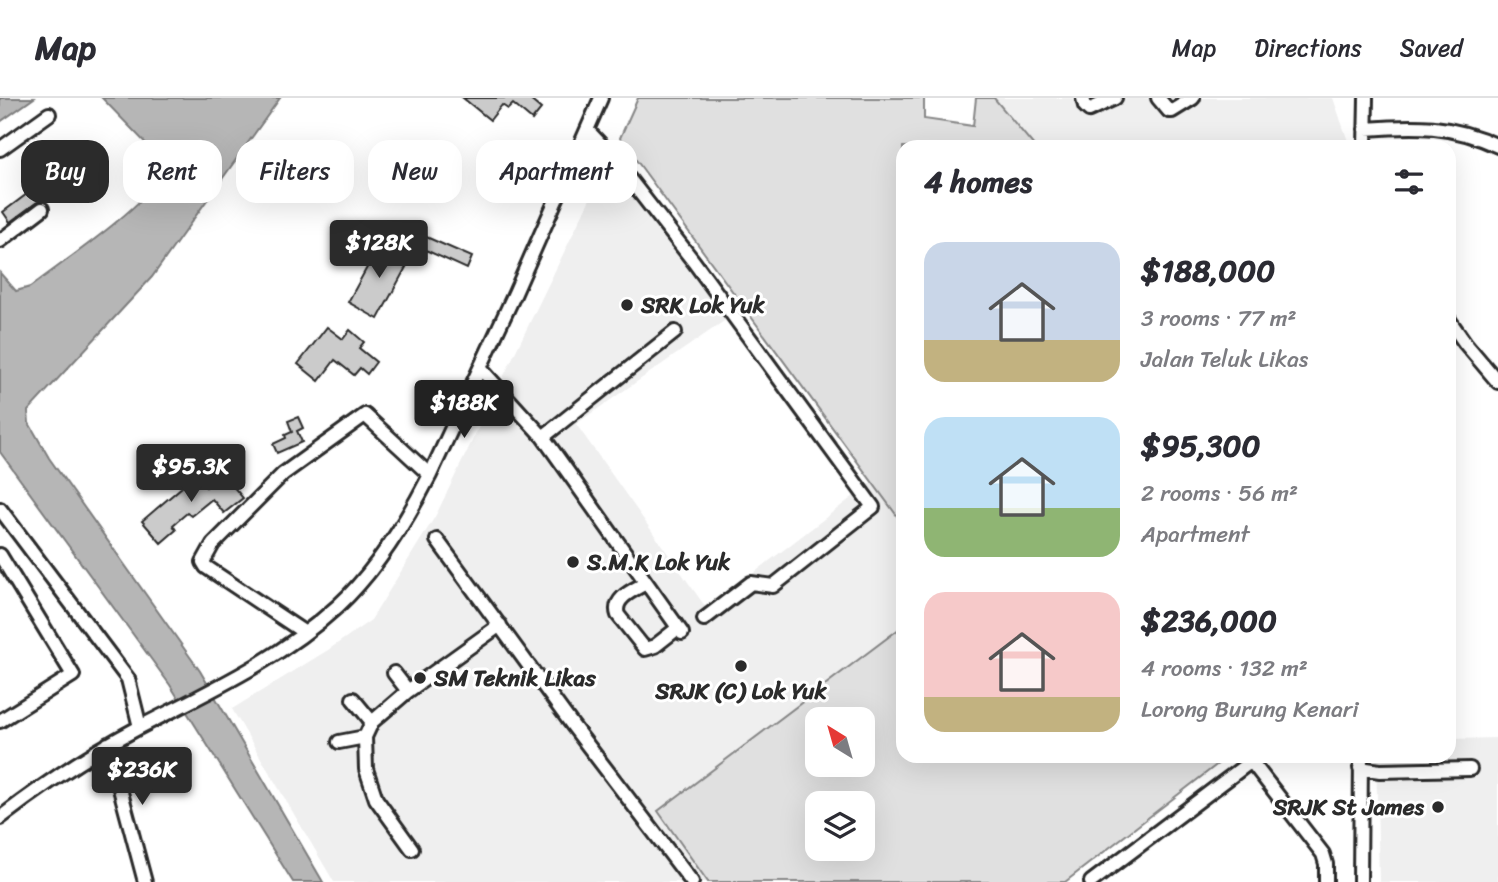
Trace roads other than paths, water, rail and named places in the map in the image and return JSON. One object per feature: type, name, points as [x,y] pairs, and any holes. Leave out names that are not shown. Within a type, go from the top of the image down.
[{"type":"street","points":[[0,818],[75,764],[108,744],[251,671],[339,605],[382,556],[418,500],[430,475],[601,98]]},
{"type":"street","points":[[1083,98],[1089,110],[1115,98]]},
{"type":"street","points":[[1158,98],[1169,111],[1193,98]]},
{"type":"street","points":[[1356,98],[1365,125]]},
{"type":"street","points":[[1364,140],[1366,98]]},
{"type":"street","points":[[0,149],[49,114]]},
{"type":"street","points":[[1365,125],[1415,125],[1459,131],[1498,146]]},
{"type":"street","points":[[587,131],[610,153],[694,262],[873,507],[773,586],[751,583],[704,619]]},
{"type":"street","points":[[0,241],[42,209]]},
{"type":"street","points":[[1456,329],[1498,382]]},
{"type":"street","points":[[543,437],[675,332]]},
{"type":"street","points":[[480,368],[543,437],[680,631],[645,649],[616,609],[618,602],[646,583]]},
{"type":"street","points":[[305,633],[206,567],[203,562],[212,544],[282,474],[365,415],[430,475]]},
{"type":"street","points":[[0,509],[128,679],[140,727]]},
{"type":"street","points":[[437,540],[692,882]]},
{"type":"street","points":[[0,555],[73,675],[0,721]]},
{"type":"street","points":[[412,849],[376,799],[366,769],[365,737],[372,722],[408,691],[500,625]]},
{"type":"street","points":[[394,673],[408,691]]},
{"type":"street","points":[[354,699],[372,722]]},
{"type":"street","points":[[339,742],[365,737]]},
{"type":"street","points":[[108,744],[145,882]]},
{"type":"street","points":[[1091,882],[1247,763]]},
{"type":"street","points":[[1258,763],[1323,854],[1326,882]]},
{"type":"street","points":[[1360,882],[1361,763]]},
{"type":"street","points":[[1363,763],[1380,771],[1470,769]]},
{"type":"place","name":"SRK Lok Yuk","points":[[627,305]]},
{"type":"place","name":"S.M.K Lok Yuk","points":[[573,562]]},
{"type":"place","name":"SRJK (C) Lok Yuk","points":[[741,666]]},
{"type":"place","name":"SM Teknik Likas","points":[[420,678]]},
{"type":"place","name":"SRJK St James","points":[[1438,807]]}]
